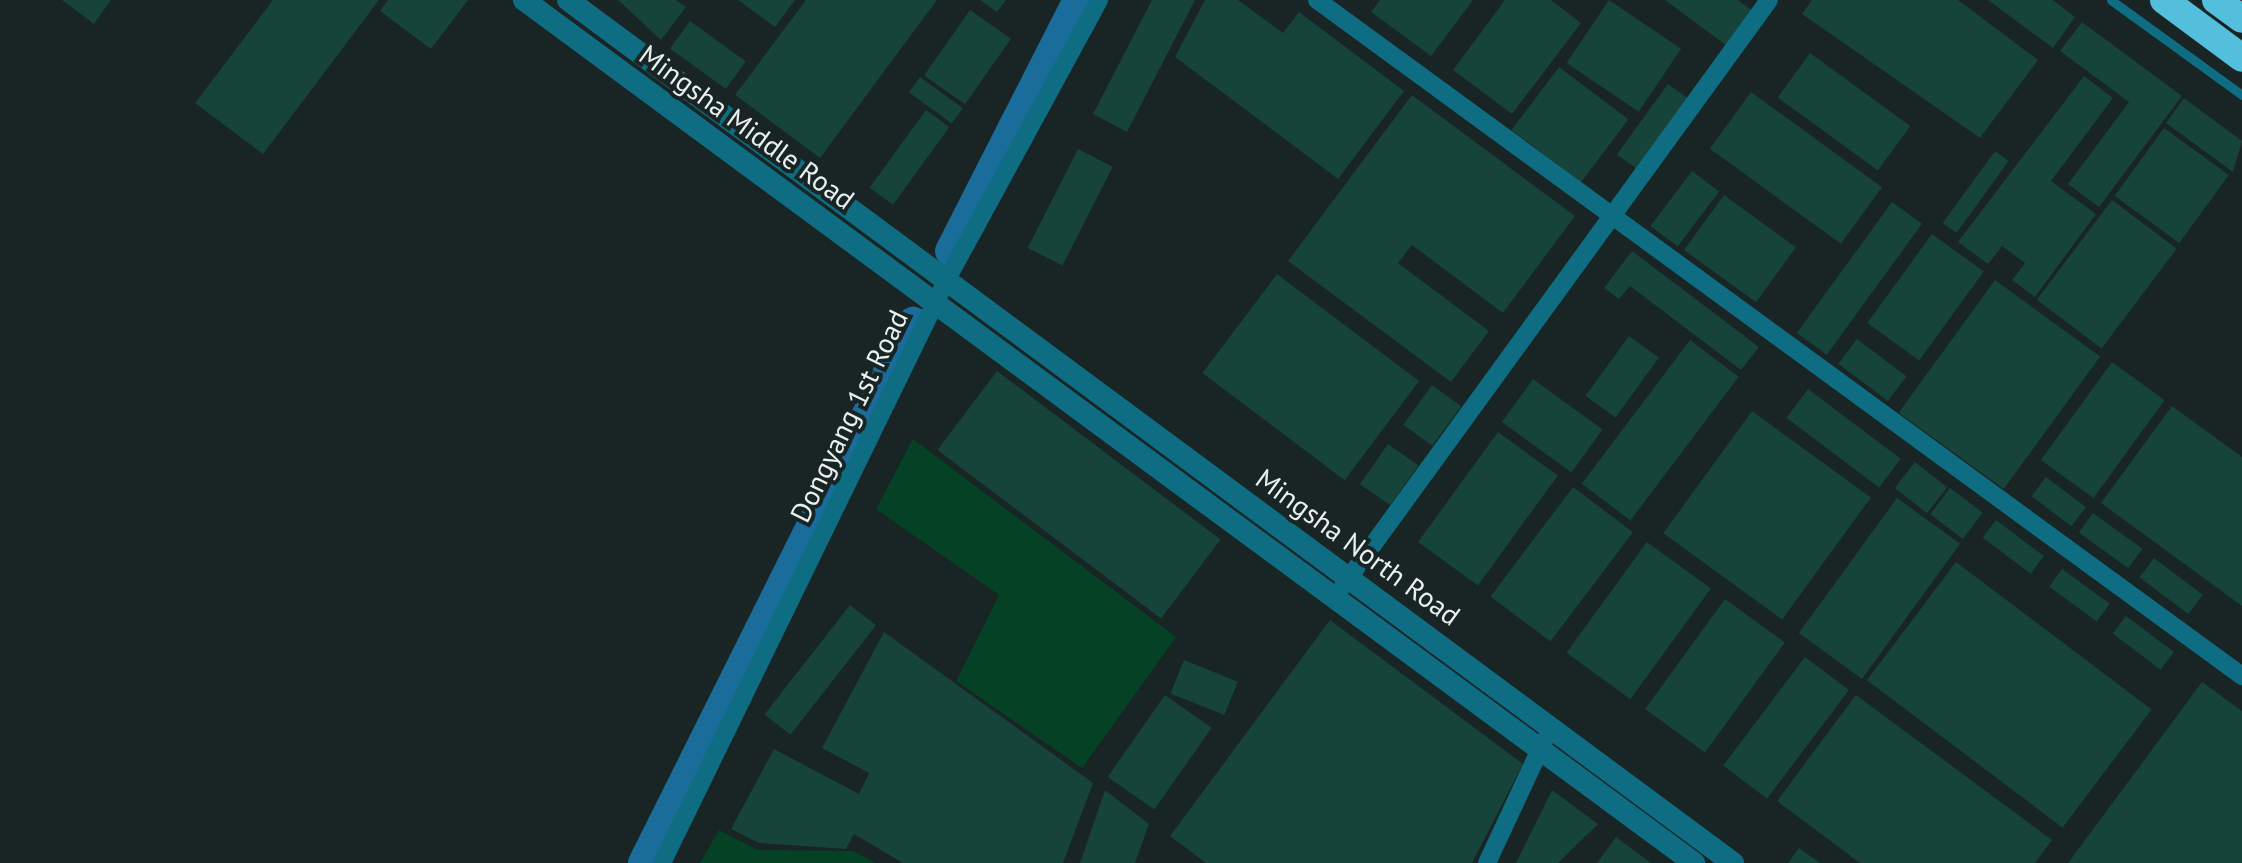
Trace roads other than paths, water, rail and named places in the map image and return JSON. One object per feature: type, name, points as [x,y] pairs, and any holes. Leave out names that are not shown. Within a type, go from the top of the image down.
[{"type":"highway","points":[[2164,0],[2242,58]]},
{"type":"highway","points":[[2216,0],[2242,19]]},
{"type":"street","name":"Mingsha Middle Road","points":[[524,0],[935,303]]},
{"type":"street","name":"Mingsha Middle Road","points":[[568,0],[946,282]]},
{"type":"street","name":"Dongyang 1st Road","points":[[662,863],[935,303],[1099,0]]},
{"type":"street","points":[[1316,0],[1610,220],[2242,676]]},
{"type":"street","points":[[1334,599],[1769,0]]},
{"type":"street","name":"Mingsha North Road","points":[[946,282],[1733,863]]},
{"type":"street","name":"Mingsha North Road","points":[[935,303],[1694,863]]},
{"type":"street","points":[[1487,863],[1551,728]]},
{"type":"lane","points":[[2111,0],[2242,95]]},
{"type":"waterway","points":[[950,251],[1078,0]]},
{"type":"waterway","points":[[643,863],[913,322]]}]
